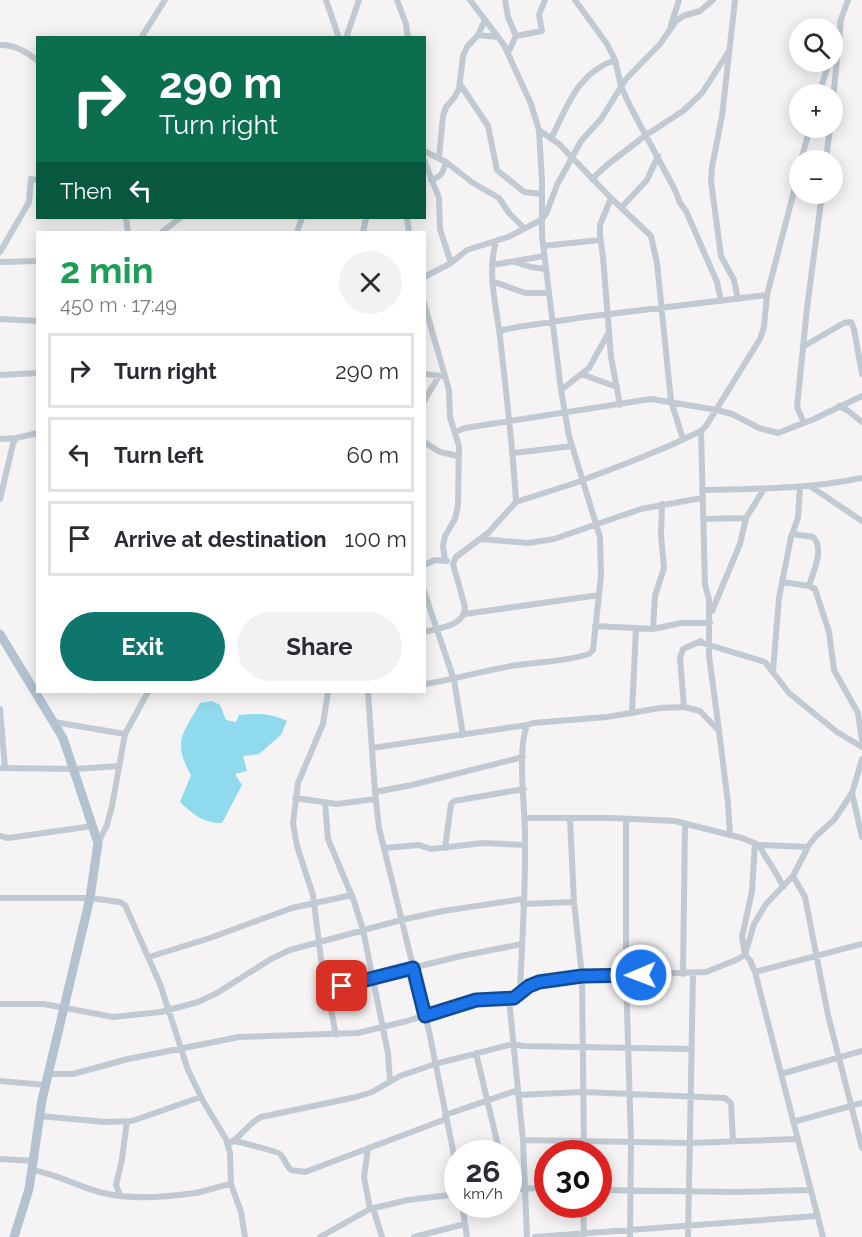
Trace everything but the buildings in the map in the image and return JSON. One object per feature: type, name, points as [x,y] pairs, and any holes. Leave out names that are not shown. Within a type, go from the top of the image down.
[{"type":"main road","points":[[0,634],[3,645],[63,738],[98,843],[90,898],[39,1116],[33,1166],[14,1237]]},
{"type":"street","points":[[142,36],[165,0]]},
{"type":"street","points":[[326,0],[338,36]]},
{"type":"street","points":[[347,36],[358,0]]},
{"type":"street","points":[[397,0],[408,36]]},
{"type":"street","points":[[426,684],[454,680],[462,676],[501,668],[589,654],[593,650],[601,576],[600,537],[572,446],[561,390],[543,246],[539,130],[531,104],[508,53],[470,0]]},
{"type":"street","points":[[505,0],[508,17],[516,36],[508,53]]},
{"type":"street","points":[[516,36],[542,31],[539,15],[545,0]]},
{"type":"street","points":[[575,0],[607,44],[615,60],[621,86],[695,230],[717,282],[721,301]]},
{"type":"street","points":[[669,30],[679,0]]},
{"type":"street","points":[[426,276],[451,263],[467,250],[496,242],[541,220],[581,141],[601,119],[621,86],[651,54],[676,21],[683,16],[700,11],[713,0]]},
{"type":"street","points":[[735,0],[728,67],[711,181],[722,256],[734,280],[738,299]]},
{"type":"street","points":[[842,18],[848,0]]},
{"type":"street","points":[[439,158],[443,117],[446,107],[454,98],[460,84],[463,56],[467,47],[478,35],[485,20]]},
{"type":"street","points":[[478,35],[498,37]]},
{"type":"street","points":[[0,45],[6,44],[19,49],[36,60]]},
{"type":"street","points":[[592,179],[646,135],[675,117],[702,93],[729,50]]},
{"type":"street","points":[[551,139],[575,89],[599,67],[615,60]]},
{"type":"street","points":[[711,80],[728,67]]},
{"type":"street","points":[[460,84],[488,126],[497,170],[524,192],[542,194]]},
{"type":"street","points":[[454,98],[466,94]]},
{"type":"street","points":[[539,130],[573,159],[651,236],[657,263],[671,401],[683,439]]},
{"type":"street","points":[[426,153],[446,162],[473,183],[500,198],[514,219],[524,228]]},
{"type":"street","points":[[621,208],[647,180],[658,156]]},
{"type":"street","points":[[431,180],[443,174],[446,162]]},
{"type":"street","points":[[426,170],[439,198],[440,229],[451,263]]},
{"type":"street","points":[[0,252],[29,202],[31,179],[36,180]]},
{"type":"street","points":[[611,198],[600,225],[600,240],[609,332],[620,405]]},
{"type":"street","points":[[426,631],[462,619],[465,614],[463,596],[453,564],[456,557],[488,533],[516,502],[582,480],[701,431],[717,410],[760,339],[764,327],[767,295],[791,204]]},
{"type":"street","points":[[804,423],[798,407],[821,204]]},
{"type":"street","points":[[163,231],[179,219]]},
{"type":"street","points":[[514,219],[516,233]]},
{"type":"street","points":[[543,246],[600,240]]},
{"type":"street","points":[[496,242],[492,281],[514,453],[516,502]]},
{"type":"street","points":[[492,264],[544,256]]},
{"type":"street","points":[[0,262],[36,261]]},
{"type":"street","points":[[515,262],[545,268]]},
{"type":"street","points":[[492,281],[525,293],[549,293]]},
{"type":"street","points":[[500,333],[503,330],[553,322],[767,295]]},
{"type":"street","points":[[427,318],[434,337],[442,376],[449,390],[450,417],[459,446],[458,505],[455,519],[445,536],[443,546],[445,560]]},
{"type":"street","points":[[0,319],[36,321]]},
{"type":"street","points":[[804,346],[844,323],[851,322],[855,329],[862,374]]},
{"type":"street","points":[[561,390],[589,369],[609,332]]},
{"type":"street","points":[[426,338],[434,337]]},
{"type":"street","points":[[0,375],[36,373]]},
{"type":"street","points":[[426,374],[442,376]]},
{"type":"street","points":[[581,374],[617,387]]},
{"type":"street","points":[[426,398],[442,376]]},
{"type":"street","points":[[455,432],[465,428],[651,399],[732,414],[769,432],[778,433],[862,396]]},
{"type":"street","points":[[839,406],[862,422]]},
{"type":"street","points":[[701,431],[705,585],[711,614],[709,644],[712,689],[729,803],[730,835]]},
{"type":"street","points":[[0,439],[36,433]]},
{"type":"street","points":[[0,499],[16,438]]},
{"type":"street","points":[[426,443],[440,452],[458,456]]},
{"type":"street","points":[[514,453],[572,446]]},
{"type":"street","points":[[702,490],[800,487],[862,478]]},
{"type":"street","points":[[810,486],[862,521]]},
{"type":"street","points":[[773,671],[782,582],[792,534],[798,518],[800,487]]},
{"type":"street","points":[[711,614],[740,544],[746,518],[764,489]]},
{"type":"street","points":[[480,539],[528,543],[554,539],[641,509],[702,498]]},
{"type":"street","points":[[653,630],[656,596],[664,568],[661,535],[662,504]]},
{"type":"street","points":[[704,519],[746,518]]},
{"type":"street","points":[[792,534],[813,537],[818,544],[817,558],[808,586]]},
{"type":"street","points":[[426,564],[435,560],[445,560],[453,564]]},
{"type":"street","points":[[782,582],[815,589],[824,613],[832,648],[834,670],[858,713],[862,740]]},
{"type":"street","points":[[465,614],[599,595]]},
{"type":"street","points":[[426,596],[454,680],[463,735]]},
{"type":"street","points":[[595,626],[653,630],[681,623],[710,623]]},
{"type":"street","points":[[632,712],[636,628]]},
{"type":"street","points":[[684,707],[680,658],[683,649],[709,636]]},
{"type":"street","points":[[699,642],[765,662],[789,693],[837,732],[862,747]]},
{"type":"street","points":[[98,843],[107,825],[112,806],[125,734],[147,693]]},
{"type":"street","points":[[328,693],[323,724],[298,783],[293,823],[297,846],[310,882],[318,942],[336,1035]]},
{"type":"street","points":[[369,693],[375,799],[384,848],[425,1016],[451,1140]]},
{"type":"street","points":[[372,748],[533,723],[684,707],[700,711],[719,731]]},
{"type":"street","points":[[0,709],[3,768],[75,769],[119,766]]},
{"type":"street","points":[[53,722],[125,734]]},
{"type":"street","points":[[520,992],[525,845],[523,757],[527,725]]},
{"type":"street","points":[[375,792],[523,757]]},
{"type":"street","points":[[48,1074],[73,1074],[128,1059],[239,1037],[276,1034],[336,1035],[382,1027],[476,1000],[509,999],[539,982],[582,976],[706,972],[745,955],[754,924],[766,904],[794,876],[808,847],[816,836],[834,820],[852,793],[862,759]]},
{"type":"street","points":[[445,848],[454,801],[524,789]]},
{"type":"street","points":[[852,793],[862,837]]},
{"type":"street","points":[[295,798],[325,803],[375,799]]},
{"type":"street","points":[[325,803],[328,839],[352,895],[363,930],[390,1068],[390,1081]]},
{"type":"street","points":[[525,818],[675,821],[757,844],[808,847]]},
{"type":"street","points":[[570,819],[574,902],[582,976],[584,1140]]},
{"type":"street","points":[[626,819],[626,975],[631,1141],[629,1234]]},
{"type":"street","points":[[683,974],[685,823]]},
{"type":"street","points":[[0,836],[8,838],[93,826]]},
{"type":"street","points":[[384,848],[418,845],[431,849],[483,843],[525,845]]},
{"type":"street","points":[[757,844],[777,872],[783,887]]},
{"type":"street","points":[[757,844],[752,891],[742,937],[745,955],[755,972],[822,1237]]},
{"type":"street","points":[[794,876],[805,897],[828,1015],[862,1148]]},
{"type":"street","points":[[149,957],[292,908],[352,895]]},
{"type":"street","points":[[0,898],[90,898],[120,902],[124,905],[149,957],[180,1048],[201,1097],[231,1143],[231,1184],[241,1212],[245,1237]]},
{"type":"street","points":[[0,1004],[44,1004],[113,1017],[169,1011],[217,993],[271,959],[290,950],[318,942],[443,911],[523,902],[574,902]]},
{"type":"street","points":[[326,989],[522,944]]},
{"type":"street","points":[[755,972],[862,944]]},
{"type":"street","points":[[687,1237],[693,974]]},
{"type":"street","points":[[509,999],[523,1140],[527,1237]]},
{"type":"street","points":[[231,1143],[254,1120],[261,1117],[356,1097],[372,1092],[400,1076],[435,1064],[513,1044],[692,1049]]},
{"type":"street","points":[[781,1074],[862,1051]]},
{"type":"street","points":[[476,1053],[497,1140]]},
{"type":"street","points":[[390,1068],[400,1076]]},
{"type":"street","points":[[0,1081],[46,1084]]},
{"type":"street","points":[[231,1143],[275,1150],[279,1152],[291,1170],[305,1172],[488,1099],[518,1092],[583,1092],[728,1099],[731,1103],[733,1141]]},
{"type":"street","points":[[39,1116],[106,1122],[127,1121],[143,1118],[201,1097]]},
{"type":"street","points":[[793,1122],[862,1103]]},
{"type":"street","points":[[120,1195],[116,1185],[127,1121]]},
{"type":"street","points":[[612,1141],[690,1143],[797,1139]]},
{"type":"street","points":[[523,1140],[534,1140]]},
{"type":"street","points":[[368,1148],[364,1177],[382,1237]]},
{"type":"street","points":[[0,1159],[33,1166],[105,1194],[168,1196],[231,1184]]},
{"type":"street","points":[[522,1188],[534,1188]]},
{"type":"street","points":[[612,1190],[810,1190]]},
{"type":"street","points":[[320,1237],[372,1209],[408,1200],[444,1196]]},
{"type":"street","points":[[535,1237],[629,1234],[817,1216]]},
{"type":"street","points":[[464,1218],[467,1237]]},
{"type":"street","points":[[583,1218],[584,1235]]},
{"type":"street","points":[[414,1237],[465,1224]]},
{"type":"water","points":[[212,701],[220,705],[226,720],[236,722],[239,715],[257,714],[275,716],[287,721],[281,735],[259,754],[243,756],[247,771],[235,774],[242,785],[222,823],[209,822],[199,817],[180,802],[191,775],[182,754],[182,738],[200,703]]},
{"type":"route","points":[[342,986],[413,968],[425,1016],[476,1000],[514,998],[529,986],[539,982],[582,976],[641,975]]}]
